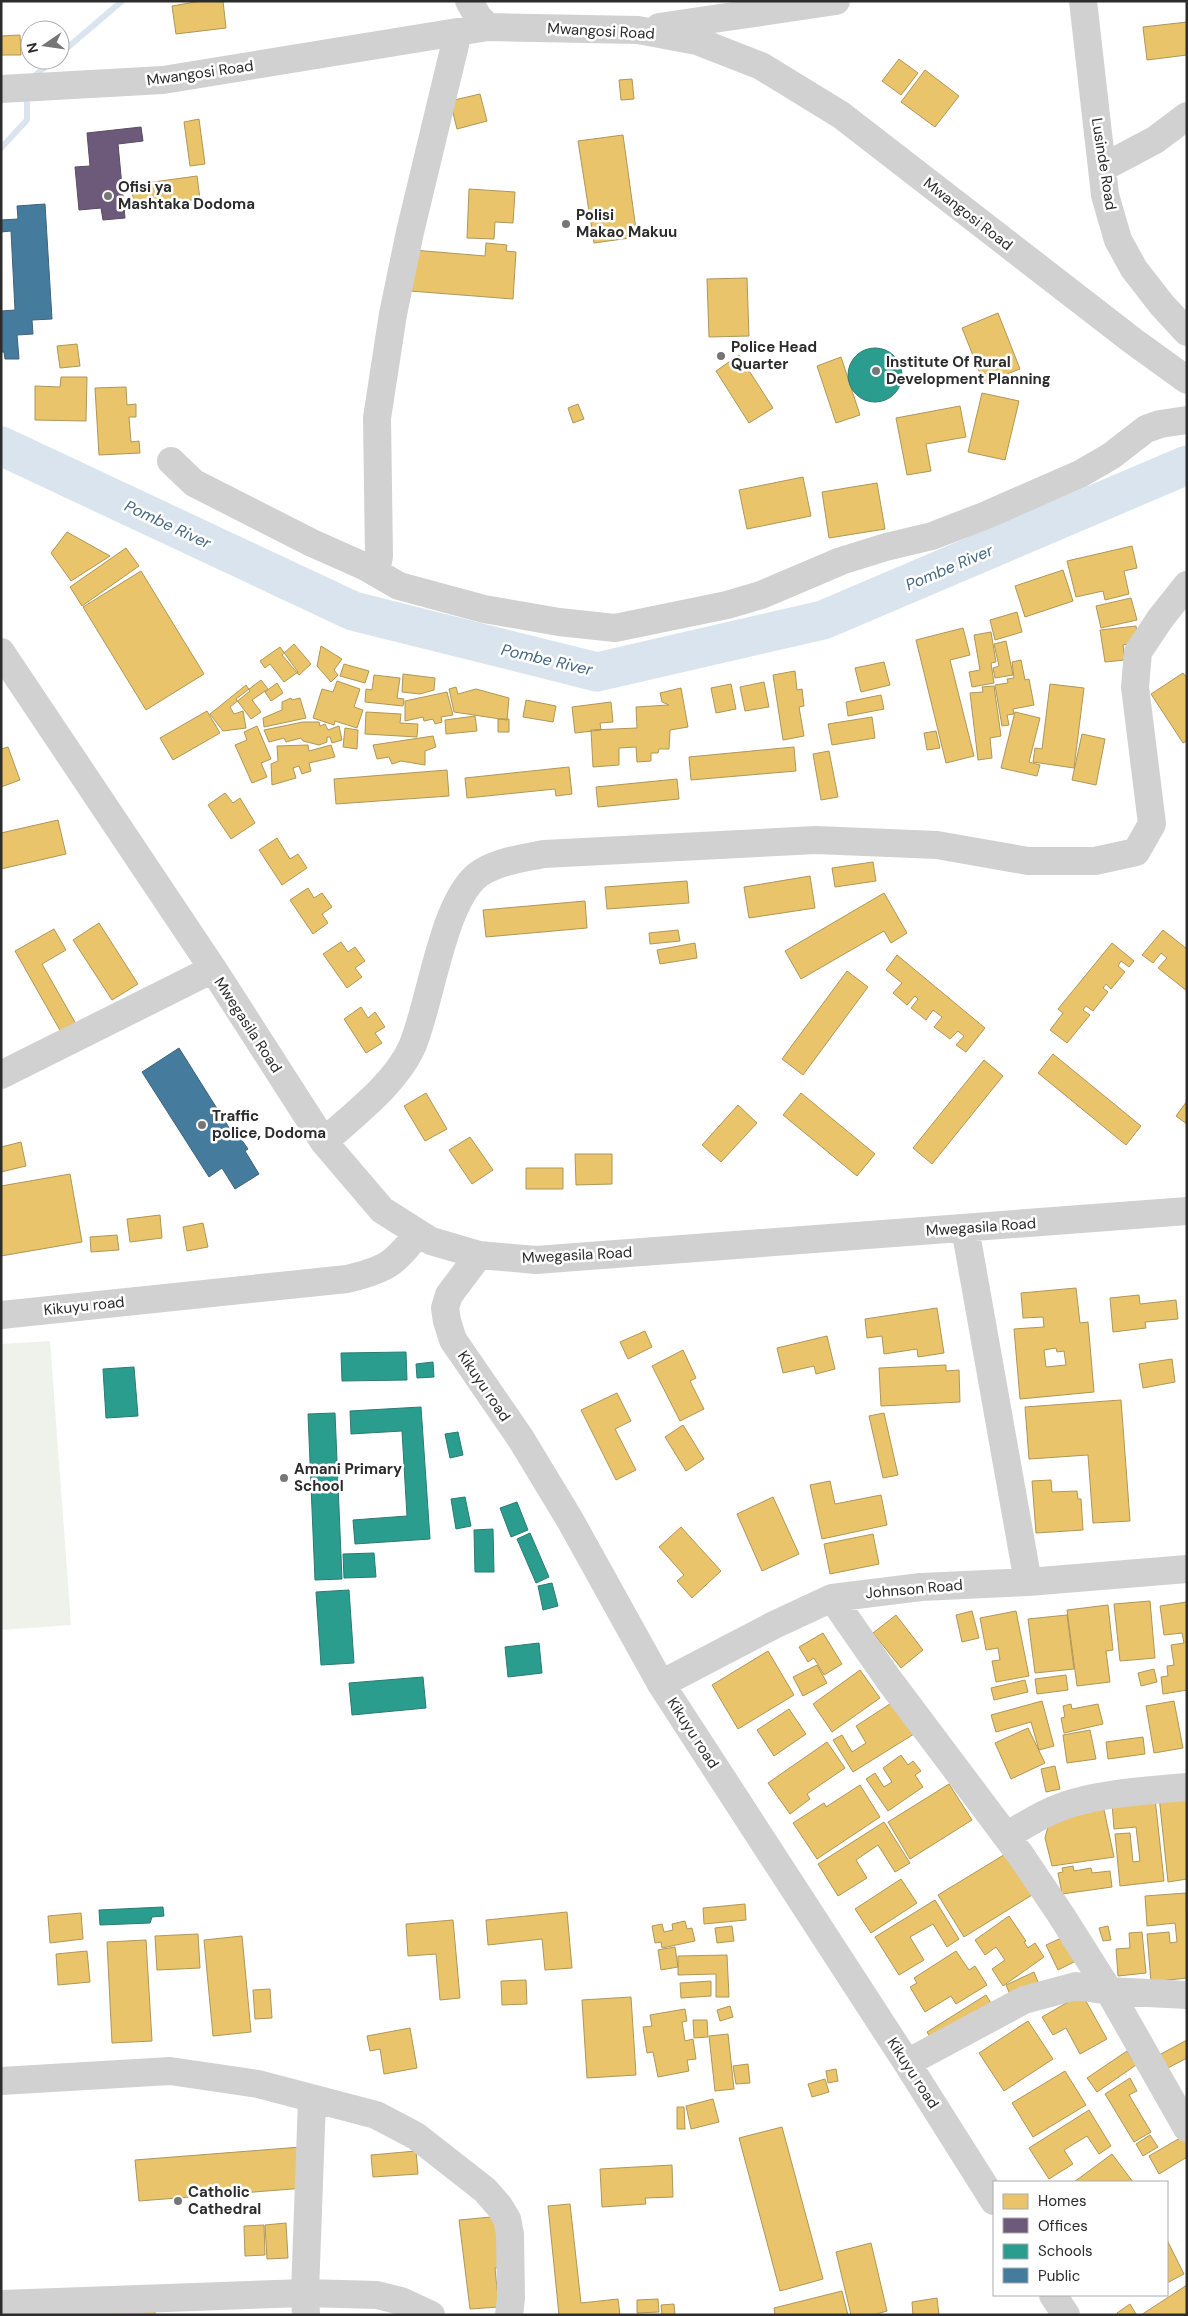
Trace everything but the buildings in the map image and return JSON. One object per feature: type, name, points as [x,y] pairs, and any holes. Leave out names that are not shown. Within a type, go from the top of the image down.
[{"type":"street","points":[[469,1],[478,17],[488,27]]},
{"type":"street","points":[[638,30],[836,1]]},
{"type":"street","name":"Lusinde Road","points":[[1083,1],[1105,194],[1122,247],[1134,269],[1162,306],[1187,332]]},
{"type":"street","name":"Mwangosi Road","points":[[1,89],[163,80],[488,27],[638,30],[697,41],[761,66],[841,116],[1133,342],[1187,380]]},
{"type":"street","points":[[376,572],[379,556],[377,418],[393,314],[410,232],[455,45]]},
{"type":"street","points":[[1102,168],[1155,140],[1187,116]]},
{"type":"street","points":[[171,461],[194,483],[376,572],[399,586],[484,609],[559,622],[615,628],[726,605],[761,595],[841,561],[886,547],[932,536],[984,516],[1080,474],[1111,456],[1146,430],[1160,424],[1187,420]]},
{"type":"street","points":[[324,1142],[400,1068],[412,1047],[447,930],[464,892],[477,876],[504,863],[544,854],[816,840],[937,845],[1028,861],[1095,861],[1136,852],[1152,824],[1135,687],[1138,652],[1160,619],[1187,585]]},
{"type":"street","name":"Mwegasila Road","points":[[1,652],[213,969],[324,1142],[382,1210],[432,1241],[478,1255],[536,1260],[1187,1211]]},
{"type":"street","points":[[1,1075],[213,969]]},
{"type":"street","points":[[965,1228],[1028,1582]]},
{"type":"street","name":"Kikuyu road","points":[[1,1315],[348,1279],[376,1272],[391,1264],[402,1254],[418,1233]]},
{"type":"street","name":"Kikuyu road","points":[[478,1255],[449,1295],[445,1308],[453,1340],[521,1439],[570,1520],[661,1684],[907,2063],[993,2199]]},
{"type":"street","name":"Johnson Road","points":[[661,1684],[832,1598],[921,1587],[1028,1582],[1187,1569]]},
{"type":"street","points":[[832,1598],[889,1680],[1006,1836],[1061,1915],[1109,1991],[1187,2128]]},
{"type":"street","points":[[1006,1836],[1044,1814],[1072,1803],[1145,1791],[1187,1787]]},
{"type":"street","points":[[907,2063],[1024,2000],[1076,1986],[1109,1991],[1187,1995]]},
{"type":"street","points":[[1,2081],[170,2071],[258,2084],[376,2116],[416,2136],[485,2190],[507,2219],[510,2244],[511,2298],[509,2315]]},
{"type":"street","points":[[305,2304],[312,2100]]},
{"type":"street","points":[[1,2304],[305,2304],[377,2294],[401,2301],[432,2315]]},
{"type":"street","points":[[1054,2296],[1066,2315]]},
{"type":"shaded area","points":[[50,1341],[71,1625],[1,1630],[1,1344]]},
{"type":"waterway","points":[[70,45],[122,1]]},
{"type":"waterway","points":[[31,79],[41,70]]},
{"type":"waterway","points":[[1,148],[27,120],[27,98]]},
{"type":"waterway","name":"Pombe River","points":[[1,446],[353,611],[597,672],[823,620],[1187,465]]},
{"type":"place","name":"Ofisi ya Mashtaka Dodoma","points":[[108,196]]},
{"type":"place","name":"Polisi Makao Makuu","points":[[566,224]]},
{"type":"place","name":"Police Head Quarter","points":[[721,356]]},
{"type":"place","name":"Institute Of Rural Development Planning","points":[[876,371]]},
{"type":"place","name":"Traffic police, Dodoma","points":[[202,1125]]},
{"type":"place","name":"Amani Primary School","points":[[284,1478]]},
{"type":"place","name":"Catholic Cathedral","points":[[178,2201]]}]
